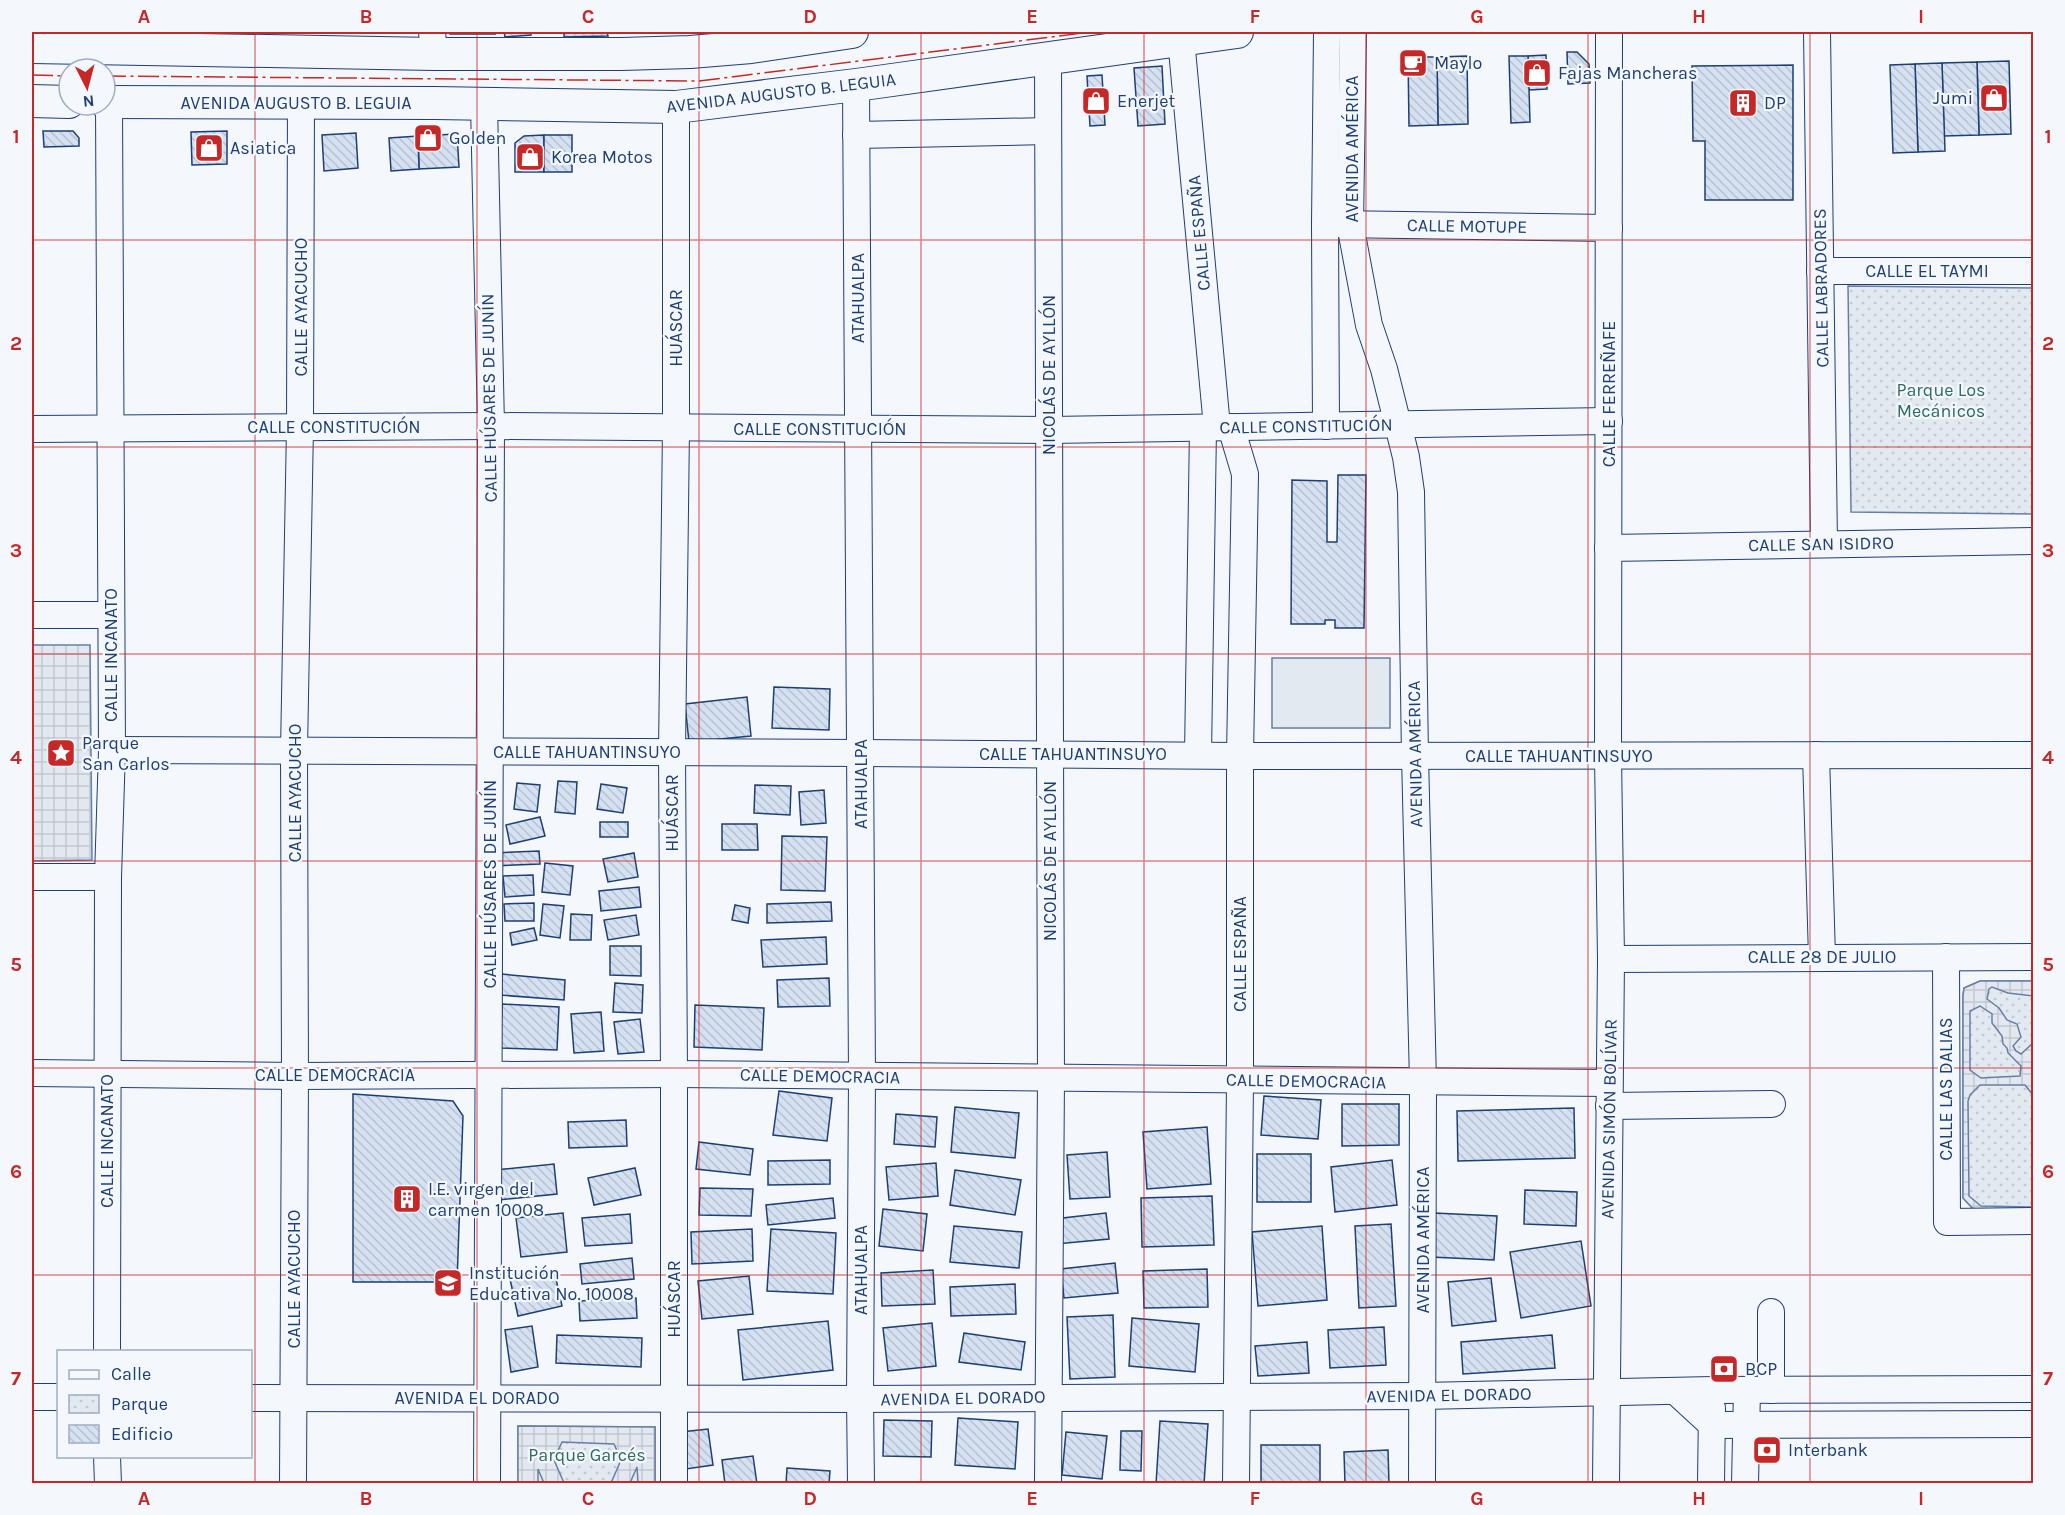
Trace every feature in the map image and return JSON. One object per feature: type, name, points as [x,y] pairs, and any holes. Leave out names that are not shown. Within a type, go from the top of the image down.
[{"type":"main road","points":[[32,47],[433,43],[621,54],[751,47],[852,32]]},
{"type":"main road","name":"AVENIDA AUGUSTO B. LEGUIA","points":[[117,102],[435,103],[676,108],[1237,32]]},
{"type":"main road","points":[[433,43],[435,103]]},
{"type":"main road","points":[[32,101],[57,102]]},
{"type":"street","name":"AVENIDA AMÉRICA","points":[[1327,32],[1338,224],[1384,369],[1406,457],[1411,492],[1423,1082],[1422,1484]]},
{"type":"street","name":"AVENIDA AMÉRICA","points":[[1326,426],[1338,224],[1353,32]]},
{"type":"street","name":"CALLE FERREÑAFE","points":[[1608,756],[1609,32]]},
{"type":"street","name":"CALLE LABRADORES","points":[[1817,32],[1824,544]]},
{"type":"street","name":"CALLE ESPAÑA","points":[[1181,39],[1217,428],[1198,755]]},
{"type":"street","name":"NICOLÁS DE AYLLÓN","points":[[1048,58],[1051,1079],[1048,1484]]},
{"type":"street","name":"ATAHUALPA","points":[[856,85],[861,753],[861,1484]]},
{"type":"street","name":"CALLE AYACUCHO","points":[[292,1484],[295,1076],[294,751],[300,427],[301,102]]},
{"type":"street","name":"CALLE HÚSARES DE JUNÍN","points":[[484,104],[491,426],[487,1484]]},
{"type":"street","name":"HUÁSCAR","points":[[674,1484],[672,752],[676,428],[676,108]]},
{"type":"street","name":"CALLE INCANATO","points":[[107,117],[112,750],[108,877],[107,1350]]},
{"type":"street","points":[[856,135],[1048,131]]},
{"type":"street","name":"CALLE MOTUPE","points":[[1338,224],[1609,228]]},
{"type":"street","name":"CALLE EL TAYMI","points":[[1820,271],[2034,271]]},
{"type":"street","name":"CALLE CONSTITUCIÓN","points":[[32,429],[491,426],[1050,430],[1608,421]]},
{"type":"street","name":"CALLE ESPAÑA","points":[[1217,428],[1245,474],[1240,756],[1236,1484]]},
{"type":"street","name":"CALLE SAN ISIDRO","points":[[1608,548],[2034,541]]},
{"type":"street","points":[[32,615],[111,615]]},
{"type":"street","name":"CALLE TAHUANTINSUYO","points":[[112,750],[1240,756],[2034,755]]},
{"type":"street","points":[[1816,755],[1822,957]]},
{"type":"street","name":"AVENIDA SIMÓN BOLÍVAR","points":[[1606,1484],[1611,959],[1608,756]]},
{"type":"street","points":[[32,877],[108,877]]},
{"type":"street","name":"CALLE LAS DALIAS","points":[[1946,957],[1947,1222],[2034,1221]]},
{"type":"street","name":"CALLE 28 DE JULIO","points":[[1611,959],[2034,957]]},
{"type":"street","name":"CALLE DEMOCRACIA","points":[[32,1073],[295,1076],[674,1074],[1423,1082],[1772,1104]]},
{"type":"street","points":[[1745,1484],[1746,1426],[1759,1390],[1771,1312]]},
{"type":"street","name":"AVENIDA EL DORADO","points":[[252,1398],[860,1399],[2034,1389]]},
{"type":"street","points":[[1711,1484],[1713,1390]]},
{"type":"street","points":[[1675,1391],[1712,1425],[2034,1424]]},
{"type":"street","points":[[32,1398],[57,1397]]},
{"type":"street","points":[[107,1458],[108,1484]]},
{"type":"green space","name":"Parque Los Mecánicos","points":[[1848,286],[2033,288],[2033,514],[1851,512]]},
{"type":"green space","points":[[1272,658],[1390,658],[1390,728],[1272,728]]},
{"type":"green space","points":[[1980,981],[2033,981],[2033,1214],[1975,1211],[1963,1198],[1963,996],[1964,988]]},
{"type":"green space","name":"Parque Garcés","points":[[518,1426],[655,1427],[655,1483],[518,1483]]},
{"type":"shaded area","name":"Parque San Carlos","points":[[32,645],[90,645],[92,860],[32,861]]},
{"type":"shaded area","points":[[1980,981],[2033,981],[2033,996],[2008,993],[1992,987],[1989,989],[1987,999],[1999,1008],[2007,1020],[2017,1024],[2021,1037],[2013,1046],[2016,1051],[2021,1054],[2033,1043],[2033,1095],[2025,1085],[1980,1085],[1970,1095],[1968,1101],[1969,1196],[1981,1206],[2031,1207],[2033,1205],[2033,1214],[1975,1211],[1963,1198],[1964,988]],"holes":[[[1980,1006],[1992,1014],[1992,1023],[2002,1036],[2008,1053],[2021,1066],[2020,1076],[1981,1078],[1970,1070],[1970,1011]]]},
{"type":"shaded area","name":"Parque Garcés","points":[[518,1426],[655,1427],[655,1483],[638,1483],[637,1467],[630,1483],[611,1483],[621,1460],[614,1444],[562,1442],[554,1460],[564,1483],[544,1483],[538,1469],[538,1483],[518,1483]]},
{"type":"building","points":[[448,32],[494,32],[495,34],[450,34]]},
{"type":"building","points":[[504,32],[531,32],[531,35],[505,37]]},
{"type":"building","points":[[564,32],[607,32],[608,36],[564,37]]},
{"type":"building","points":[[1567,52],[1577,52],[1589,64],[1590,83],[1568,84]]},
{"type":"building","name":"Fajas Mancheras","points":[[1546,55],[1547,89],[1529,90],[1528,56]]},
{"type":"building","points":[[1467,56],[1468,124],[1438,125],[1437,57]]},
{"type":"building","points":[[1509,56],[1528,56],[1530,122],[1511,123]]},
{"type":"building","points":[[1408,57],[1437,57],[1438,125],[1409,126]]},
{"type":"building","name":"Jumi","points":[[2009,61],[2011,134],[1979,135],[1977,62]]},
{"type":"building","points":[[1977,62],[1979,135],[1944,136],[1942,63]]},
{"type":"building","points":[[1942,63],[1945,151],[1918,152],[1915,64]]},
{"type":"building","points":[[1915,64],[1918,152],[1893,153],[1890,65]]},
{"type":"building","name":"DP","points":[[1793,65],[1793,200],[1705,200],[1705,141],[1693,141],[1692,66]]},
{"type":"building","points":[[1162,66],[1165,124],[1138,126],[1134,68]]},
{"type":"building","name":"Enerjet","points":[[1102,75],[1105,125],[1090,126],[1087,76]]},
{"type":"building","points":[[43,131],[73,131],[79,138],[79,146],[44,147]]},
{"type":"building","name":"Asiatica","points":[[227,131],[227,164],[192,165],[191,132]]},
{"type":"building","points":[[356,133],[358,168],[324,171],[322,135]]},
{"type":"building","points":[[457,134],[459,167],[419,169],[418,136]]},
{"type":"building","name":"Korea Motos","points":[[544,135],[544,172],[515,172],[515,143],[524,136]]},
{"type":"building","points":[[544,135],[572,135],[572,172],[544,172]]},
{"type":"building","points":[[418,136],[419,169],[391,171],[389,138]]},
{"type":"building","points":[[1338,475],[1366,475],[1364,628],[1335,628],[1335,620],[1325,620],[1325,624],[1291,624],[1292,480],[1327,481],[1327,542],[1337,542]]},
{"type":"building","points":[[774,687],[830,689],[829,730],[772,728]]},
{"type":"building","points":[[747,697],[751,736],[689,742],[685,704]]},
{"type":"building","points":[[558,781],[577,782],[575,814],[555,812]]},
{"type":"building","points":[[517,783],[540,785],[537,812],[514,809]]},
{"type":"building","points":[[601,784],[627,788],[623,813],[597,809]]},
{"type":"building","points":[[755,785],[791,786],[790,815],[754,813]]},
{"type":"building","points":[[824,790],[826,823],[801,825],[799,792]]},
{"type":"building","points":[[540,817],[545,836],[510,844],[506,825]]},
{"type":"building","points":[[600,822],[628,822],[628,837],[600,837]]},
{"type":"building","points":[[722,824],[757,824],[758,850],[722,850]]},
{"type":"building","points":[[782,836],[827,837],[825,891],[781,890]]},
{"type":"building","points":[[539,851],[540,864],[493,866],[493,853]]},
{"type":"building","points":[[634,853],[638,877],[608,882],[603,859]]},
{"type":"building","points":[[545,863],[573,866],[570,895],[542,892]]},
{"type":"building","points":[[533,875],[534,895],[505,897],[503,876]]},
{"type":"building","points":[[639,887],[641,907],[601,911],[599,891]]},
{"type":"building","points":[[831,902],[832,921],[767,923],[767,904]]},
{"type":"building","points":[[534,903],[534,921],[505,921],[504,904]]},
{"type":"building","points":[[543,904],[564,906],[560,938],[540,935]]},
{"type":"building","points":[[735,905],[750,908],[748,923],[732,920]]},
{"type":"building","points":[[571,914],[592,915],[591,940],[570,940]]},
{"type":"building","points":[[636,915],[639,935],[608,940],[604,920]]},
{"type":"building","points":[[534,928],[537,940],[512,945],[510,933]]},
{"type":"building","points":[[826,937],[827,964],[763,967],[761,940]]},
{"type":"building","points":[[610,946],[641,946],[641,976],[610,975]]},
{"type":"building","points":[[501,974],[565,980],[564,1000],[500,995]]},
{"type":"building","points":[[829,978],[830,1006],[778,1007],[777,980]]},
{"type":"building","points":[[615,983],[643,985],[642,1013],[613,1012]]},
{"type":"building","points":[[502,1004],[559,1007],[557,1050],[500,1048]]},
{"type":"building","points":[[695,1005],[764,1008],[762,1050],[694,1047]]},
{"type":"building","points":[[601,1012],[604,1051],[574,1053],[571,1014]]},
{"type":"building","points":[[640,1019],[644,1052],[618,1054],[614,1022]]},
{"type":"building","points":[[779,1091],[832,1098],[827,1141],[773,1135]]},
{"type":"building","name":"I.E. virgen del carmen 10008","points":[[353,1094],[453,1101],[463,1116],[457,1282],[353,1282]]},
{"type":"building","points":[[1264,1096],[1321,1100],[1318,1139],[1261,1135]]},
{"type":"building","points":[[1342,1104],[1399,1104],[1399,1145],[1342,1146]]},
{"type":"building","points":[[955,1107],[1019,1113],[1015,1158],[951,1152]]},
{"type":"building","points":[[1574,1108],[1575,1158],[1458,1161],[1457,1111]]},
{"type":"building","points":[[896,1114],[937,1117],[935,1147],[894,1144]]},
{"type":"building","points":[[626,1120],[627,1146],[569,1148],[568,1122]]},
{"type":"building","points":[[1207,1127],[1211,1184],[1147,1189],[1143,1132]]},
{"type":"building","points":[[699,1142],[753,1149],[750,1175],[696,1169]]},
{"type":"building","points":[[1107,1152],[1110,1197],[1070,1199],[1067,1155]]},
{"type":"building","points":[[1257,1154],[1311,1154],[1311,1202],[1257,1202]]},
{"type":"building","points":[[830,1160],[830,1184],[768,1185],[768,1161]]},
{"type":"building","points":[[1392,1160],[1397,1205],[1335,1212],[1331,1167]]},
{"type":"building","points":[[936,1163],[938,1196],[889,1200],[886,1167]]},
{"type":"building","points":[[554,1164],[557,1194],[499,1200],[495,1170]]},
{"type":"building","points":[[635,1168],[641,1195],[594,1205],[588,1178]]},
{"type":"building","points":[[955,1170],[1021,1180],[1015,1215],[950,1205]]},
{"type":"building","points":[[700,1188],[753,1189],[751,1216],[699,1215]]},
{"type":"building","points":[[1525,1190],[1577,1192],[1576,1226],[1524,1224]]},
{"type":"building","points":[[1212,1196],[1214,1245],[1142,1247],[1141,1198]]},
{"type":"building","points":[[833,1198],[835,1218],[768,1225],[766,1205]]},
{"type":"building","points":[[883,1209],[927,1214],[923,1251],[879,1246]]},
{"type":"building","points":[[563,1213],[567,1252],[521,1257],[516,1218]]},
{"type":"building","points":[[1106,1213],[1109,1239],[1056,1244],[1054,1219]]},
{"type":"building","points":[[1434,1213],[1497,1216],[1494,1260],[1431,1257]]},
{"type":"building","points":[[630,1214],[632,1243],[585,1246],[582,1218]]},
{"type":"building","points":[[1391,1224],[1396,1306],[1359,1308],[1355,1226]]},
{"type":"building","points":[[954,1226],[1022,1232],[1019,1268],[950,1262]]},
{"type":"building","points":[[1322,1226],[1327,1300],[1258,1306],[1252,1232]]},
{"type":"building","points":[[752,1229],[753,1261],[692,1264],[691,1232]]},
{"type":"building","points":[[771,1229],[836,1233],[833,1294],[767,1291]]},
{"type":"building","points":[[1581,1241],[1591,1306],[1521,1318],[1510,1252]]},
{"type":"building","points":[[632,1258],[634,1279],[582,1284],[580,1264]]},
{"type":"building","points":[[1115,1263],[1118,1293],[1064,1298],[1061,1269]]},
{"type":"building","points":[[1207,1269],[1208,1307],[1144,1308],[1143,1271]]},
{"type":"building","points":[[554,1270],[562,1306],[518,1316],[510,1279]]},
{"type":"building","points":[[933,1270],[935,1304],[882,1306],[881,1273]]},
{"type":"building","points":[[749,1276],[753,1314],[702,1319],[698,1281]]},
{"type":"building","points":[[1491,1278],[1496,1321],[1452,1326],[1448,1282]]},
{"type":"building","points":[[1015,1284],[1016,1314],[951,1316],[950,1287]]},
{"type":"building","points":[[636,1298],[637,1318],[580,1321],[579,1301]]},
{"type":"building","points":[[1113,1315],[1115,1377],[1070,1379],[1067,1317]]},
{"type":"building","points":[[1132,1318],[1199,1324],[1195,1372],[1129,1366]]},
{"type":"building","points":[[828,1321],[833,1370],[743,1380],[738,1330]]},
{"type":"building","points":[[932,1323],[936,1366],[888,1371],[883,1328]]},
{"type":"building","points":[[532,1326],[538,1367],[511,1372],[505,1330]]},
{"type":"building","points":[[1384,1327],[1386,1365],[1330,1368],[1328,1330]]},
{"type":"building","points":[[964,1333],[1025,1342],[1021,1370],[959,1362]]},
{"type":"building","points":[[557,1335],[642,1338],[641,1367],[556,1363]]},
{"type":"building","points":[[1552,1335],[1555,1368],[1463,1374],[1461,1342]]},
{"type":"building","points":[[1307,1342],[1309,1373],[1258,1376],[1255,1346]]},
{"type":"building","points":[[958,1418],[1018,1422],[1015,1469],[955,1465]]},
{"type":"building","points":[[884,1420],[932,1421],[931,1457],[883,1456]]},
{"type":"building","points":[[1160,1421],[1208,1424],[1204,1484],[1156,1484]]},
{"type":"building","points":[[708,1429],[713,1465],[686,1469],[681,1432]]},
{"type":"building","points":[[1121,1431],[1142,1431],[1141,1471],[1120,1470]]},
{"type":"building","points":[[1066,1432],[1107,1436],[1102,1479],[1062,1475]]},
{"type":"building","points":[[1261,1445],[1320,1445],[1320,1484],[1261,1484]]},
{"type":"building","points":[[1388,1450],[1389,1484],[1345,1484],[1344,1452]]},
{"type":"building","points":[[753,1456],[757,1484],[725,1484],[722,1460]]},
{"type":"building","points":[[787,1468],[830,1471],[829,1484],[786,1484]]},
{"type":"power","points":[[117,76],[699,81],[1091,32]]},
{"type":"power","points":[[32,75],[57,76]]},
{"type":"place","name":"Maylo","points":[[1413,63]]},
{"type":"place","name":"Fajas Mancheras","points":[[1537,73]]},
{"type":"place","name":"Jumi","points":[[1994,98]]},
{"type":"place","name":"Enerjet","points":[[1096,101]]},
{"type":"place","name":"DP","points":[[1743,103]]},
{"type":"place","name":"Golden","points":[[428,138]]},
{"type":"place","name":"Asiatica","points":[[209,148]]},
{"type":"place","name":"Korea Motos","points":[[530,157]]},
{"type":"place","name":"Parque San Carlos","points":[[61,753]]},
{"type":"place","name":"I.E. virgen del carmen 10008","points":[[407,1199]]},
{"type":"place","name":"Institución Educativa No. 10008","points":[[448,1283]]},
{"type":"place","name":"BCP","points":[[1724,1369]]},
{"type":"place","name":"Interbank","points":[[1767,1450]]}]
